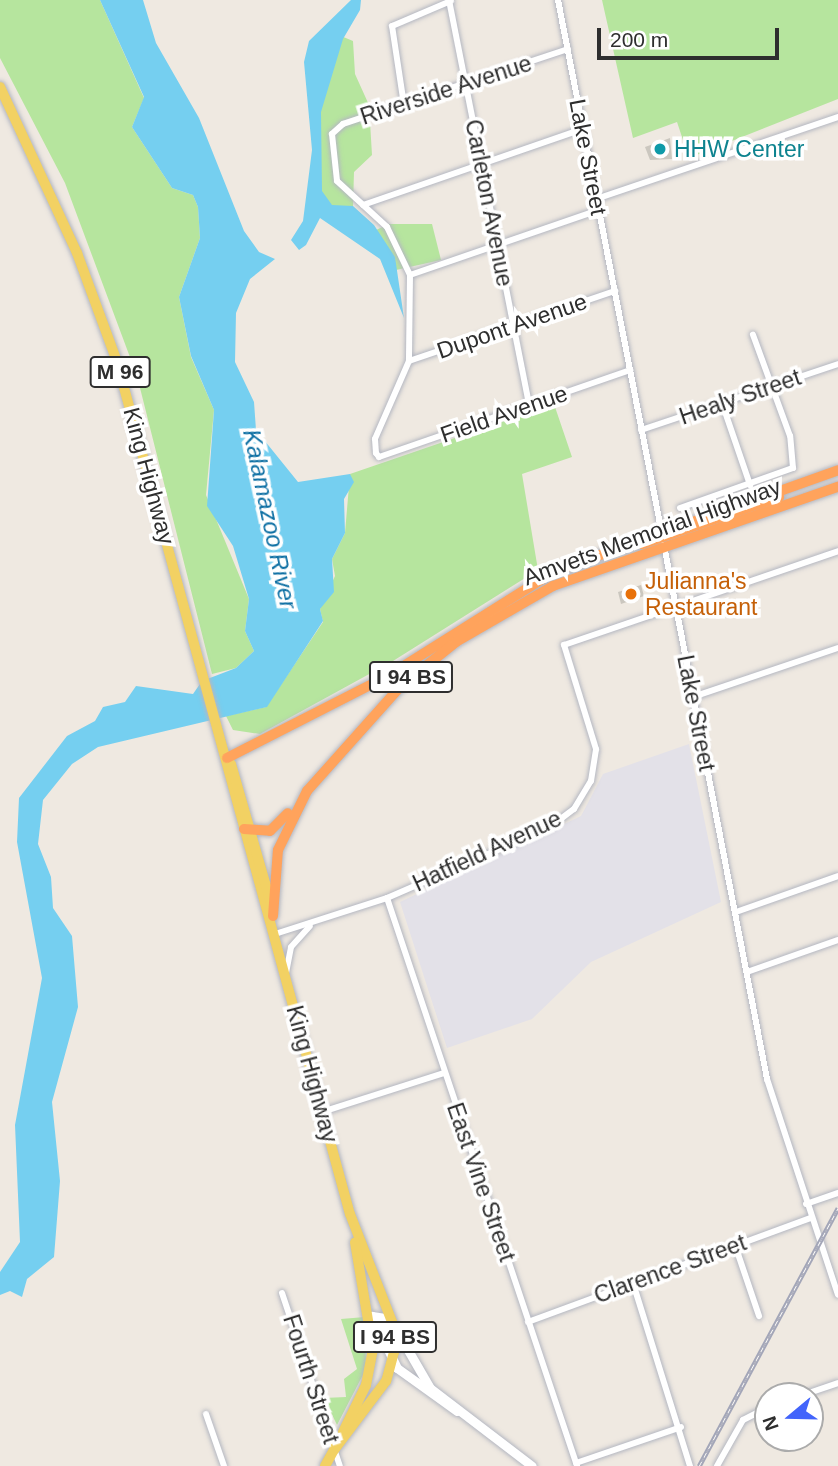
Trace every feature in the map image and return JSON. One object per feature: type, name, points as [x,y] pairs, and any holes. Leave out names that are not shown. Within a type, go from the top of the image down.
[{"type":"highway","name":"Amvets Memorial Highway","points":[[226,758],[378,681],[533,582],[767,502],[799,484],[838,470]]},
{"type":"highway","name":"Amvets Memorial Highway","points":[[273,916],[280,843],[307,791],[420,670],[492,618],[553,586],[663,538],[838,487]]},
{"type":"highway","name":"I 94 BS","points":[[248,831],[274,828],[307,791]]},
{"type":"main road","name":"King Highway","points":[[0,87],[47,183],[107,333],[273,916],[275,934]]},
{"type":"main road","name":"King Highway","points":[[248,831],[350,1214],[372,1316],[370,1371],[325,1466]]},
{"type":"main road","name":"King Highway","points":[[334,1450],[380,1391],[393,1363],[392,1322],[350,1214]]},
{"type":"street","points":[[404,104],[391,29],[450,0]]},
{"type":"street","name":"Carleton Avenue","points":[[450,0],[529,405]]},
{"type":"street","name":"Lake Street","points":[[558,0],[663,538],[674,608],[773,1102],[838,1293]]},
{"type":"street","name":"Riverside Avenue","points":[[363,205],[337,181],[331,139],[339,126],[568,48]]},
{"type":"street","points":[[596,199],[838,117]]},
{"type":"street","points":[[410,361],[410,275],[392,234],[363,205],[582,129]]},
{"type":"street","points":[[410,275],[599,210]]},
{"type":"street","name":"Dupont Avenue","points":[[410,361],[615,291]]},
{"type":"street","points":[[680,508],[785,474],[795,464],[773,385],[754,335]]},
{"type":"street","name":"Field Avenue","points":[[410,361],[375,439],[379,457],[630,370]]},
{"type":"street","name":"Healy Street","points":[[641,430],[838,364]]},
{"type":"street","points":[[722,402],[750,485]]},
{"type":"street","points":[[674,608],[838,551]]},
{"type":"street","name":"Hatfield Avenue","points":[[275,934],[387,898],[542,831],[579,803],[591,781],[596,749],[564,645],[674,608]]},
{"type":"street","points":[[693,697],[838,648]]},
{"type":"street","points":[[736,912],[838,876]]},
{"type":"street","name":"East Vine Street","points":[[387,898],[577,1464]]},
{"type":"street","points":[[286,975],[291,947],[314,923]]},
{"type":"street","points":[[747,972],[838,940]]},
{"type":"street","points":[[322,1112],[444,1073]]},
{"type":"street","points":[[806,1204],[838,1193]]},
{"type":"street","name":"Clarence Street","points":[[528,1322],[811,1218]]},
{"type":"street","points":[[735,1245],[759,1316]]},
{"type":"street","points":[[632,1283],[681,1427],[690,1466]]},
{"type":"street","name":"Fourth Street","points":[[282,1293],[340,1466]]},
{"type":"street","points":[[457,1410],[414,1368],[392,1322],[383,1314],[372,1316],[393,1363],[532,1466]]},
{"type":"street","points":[[206,1414],[224,1466]]},
{"type":"street","points":[[718,1466],[743,1420],[754,1414]]},
{"type":"street","points":[[577,1464],[681,1427]]},
{"type":"shaded area","points":[[689,744],[721,902],[591,962],[532,1019],[447,1048],[400,902],[581,816],[603,774]]},
{"type":"green space","points":[[0,0],[100,0],[144,98],[132,127],[172,188],[193,195],[198,207],[200,238],[179,297],[191,357],[214,410],[206,495],[249,599],[245,631],[254,651],[236,668],[212,674],[137,376],[65,183],[0,58]]},
{"type":"green space","points":[[602,0],[838,0],[838,99],[689,158],[677,122],[633,138]]},
{"type":"green space","points":[[341,36],[353,41],[355,74],[369,105],[372,155],[354,172],[353,206],[338,216],[317,202],[315,95]]},
{"type":"green space","points":[[389,224],[432,224],[441,260],[396,270],[376,230]]},
{"type":"green space","points":[[554,404],[572,457],[522,474],[538,570],[393,661],[260,734],[233,730],[226,716],[266,707],[323,622],[320,609],[335,576],[332,559],[345,533],[350,474]]},
{"type":"green space","points":[[365,1317],[366,1369],[337,1425],[324,1398],[346,1397],[344,1379],[357,1369],[341,1319]]},
{"type":"water","name":"Kalamazoo River","points":[[100,0],[143,0],[156,43],[199,118],[244,231],[259,252],[275,259],[250,279],[236,313],[235,362],[254,402],[256,430],[298,482],[350,474],[354,482],[344,499],[345,533],[332,559],[334,592],[320,609],[323,621],[267,707],[98,747],[72,764],[43,800],[38,844],[51,877],[53,908],[72,936],[78,1007],[52,1102],[60,1181],[54,1257],[27,1279],[22,1297],[10,1291],[0,1295],[0,1272],[20,1242],[15,1125],[42,978],[17,842],[19,798],[67,736],[95,721],[103,707],[125,702],[136,686],[193,694],[202,681],[236,668],[254,651],[245,631],[249,599],[233,546],[207,506],[214,410],[191,356],[179,297],[200,238],[198,207],[193,195],[172,188],[132,127],[144,97]]},
{"type":"water","points":[[351,0],[361,0],[360,10],[343,39],[321,112],[322,191],[332,205],[353,206],[374,225],[395,257],[404,318],[380,259],[320,218],[306,245],[299,250],[291,240],[303,221],[312,150],[304,62],[309,41]]},
{"type":"building","name":"HHW Center","points":[[670,138],[672,159],[650,160],[645,147]]},
{"type":"building","name":"Julianna's Restaurant","points":[[641,585],[644,596],[621,604],[618,592]]},
{"type":"railway","points":[[699,1466],[838,1208]]},
{"type":"place","name":"HHW Center","points":[[660,149]]},
{"type":"place","name":"Julianna's Restaurant","points":[[631,594]]}]
